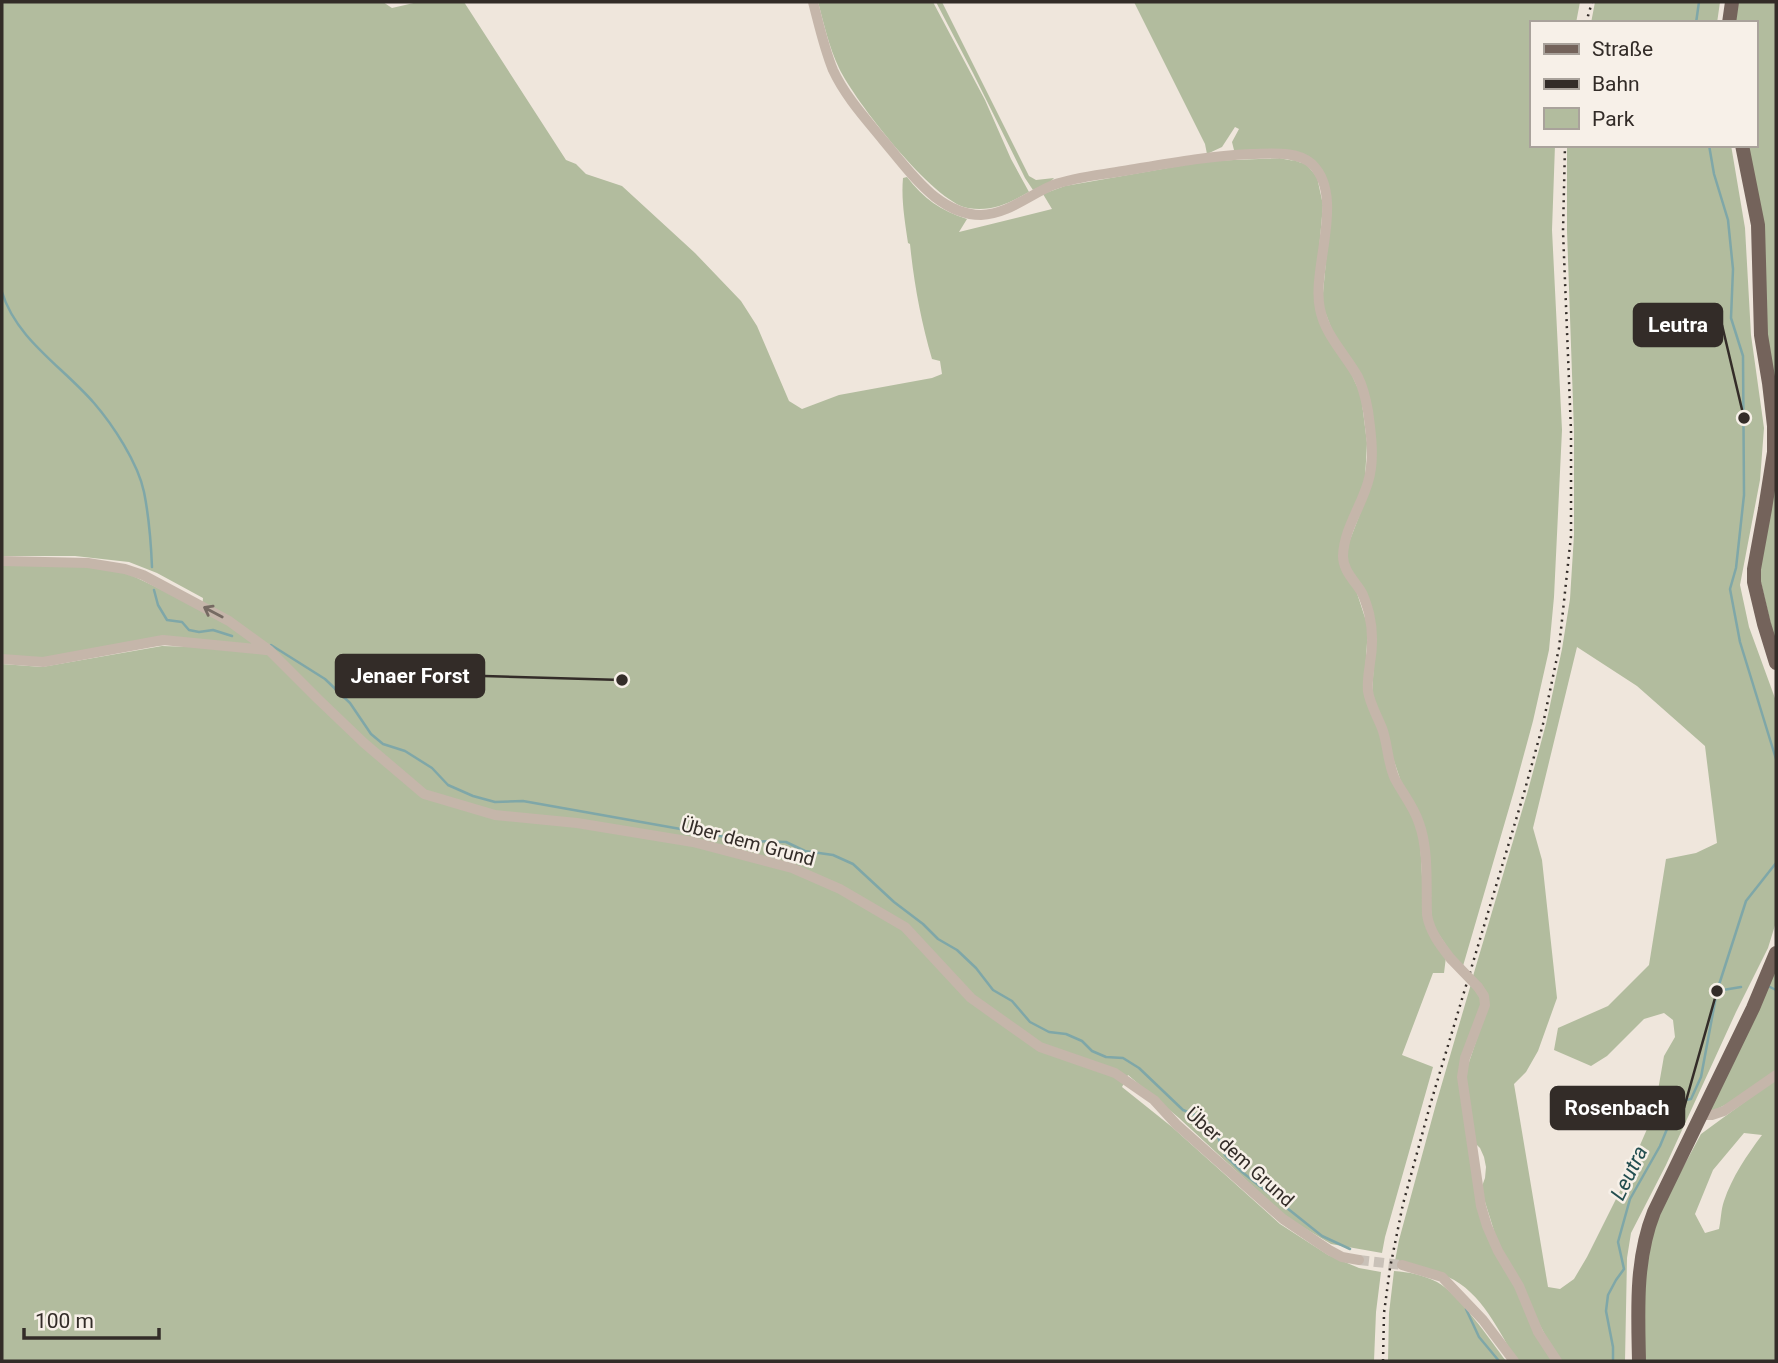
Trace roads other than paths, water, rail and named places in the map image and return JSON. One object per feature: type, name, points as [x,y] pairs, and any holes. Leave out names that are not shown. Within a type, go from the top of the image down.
[{"type":"main road","points":[[1729,21],[1732,2]]},
{"type":"main road","points":[[1742,147],[1758,225],[1761,335],[1774,426],[1770,482],[1756,554],[1754,582],[1763,624],[1776,663]]},
{"type":"main road","points":[[1639,1361],[1639,1273],[1647,1230],[1776,953]]},
{"type":"street","points":[[813,2],[824,45],[844,90],[906,168],[927,190],[953,209],[984,215],[1004,210],[1052,186],[1073,180],[1208,157],[1294,155],[1308,161],[1320,175],[1326,195],[1327,216],[1318,304],[1324,324],[1359,379],[1368,409],[1371,443],[1369,480],[1349,529],[1343,555],[1347,573],[1363,596],[1372,626],[1368,687],[1383,731],[1391,768],[1421,827],[1429,925],[1451,959],[1484,996],[1485,1005],[1468,1048],[1462,1077],[1481,1206],[1492,1236],[1519,1286],[1532,1320],[1557,1361]]},
{"type":"street","name":"Über dem Grund","points":[[2,561],[88,563],[125,569],[143,575],[229,621],[269,650],[336,717],[424,794],[495,815],[577,823],[692,842],[793,868],[840,889],[905,927],[971,998],[1040,1046],[1115,1073],[1154,1100],[1176,1124],[1283,1219],[1329,1250],[1359,1260]]},
{"type":"street","points":[[2,659],[43,662],[163,640],[269,650]]},
{"type":"street","points":[[1701,1115],[1724,1111],[1776,1075]]},
{"type":"street","points":[[1402,1265],[1442,1277],[1483,1320],[1514,1361]]},
{"type":"waterway","name":"Leutra","points":[[1696,21],[1699,2]]},
{"type":"waterway","name":"Leutra","points":[[1709,147],[1714,174],[1728,220],[1733,269],[1731,318],[1743,356],[1744,495],[1736,568],[1730,589],[1740,642],[1776,759]]},
{"type":"waterway","points":[[2,292],[18,324],[42,352],[94,403],[131,457],[144,492],[152,567]]},
{"type":"waterway","points":[[154,590],[158,605],[167,620],[182,622],[189,630],[213,630],[232,636]]},
{"type":"waterway","points":[[271,645],[325,679],[350,703],[371,734],[383,744],[405,751],[432,768],[448,785],[473,796],[495,802],[523,801],[748,841],[786,842],[805,851],[833,855],[853,864],[938,939],[957,950],[993,990],[1012,1001],[1030,1022],[1049,1032],[1066,1034],[1082,1041],[1092,1051],[1106,1057],[1123,1058],[1139,1068],[1183,1110],[1200,1117],[1215,1129],[1225,1155],[1242,1172],[1322,1236],[1350,1249]]},
{"type":"waterway","name":"Leutra","points":[[1613,1361],[1606,1311],[1608,1295],[1624,1269],[1618,1242],[1630,1199],[1667,1129],[1665,1108],[1671,1103],[1691,1099],[1701,1077],[1717,991],[1746,901],[1776,863]]},
{"type":"waterway","points":[[1717,991],[1741,987]]},
{"type":"waterway","points":[[1770,987],[1776,990]]},
{"type":"waterway","points":[[1466,1309],[1479,1337],[1499,1361]]},
{"type":"tunnel","points":[[1359,1260],[1402,1265]]},
{"type":"railway","points":[[1587,21],[1592,2]]},
{"type":"railway","points":[[1383,1361],[1384,1313],[1403,1204],[1524,793],[1543,724],[1559,648],[1571,536],[1571,431],[1563,231],[1565,147]]},
{"type":"place","name":"Leutra","points":[[1744,418]]},
{"type":"place","name":"Jenaer Forst","points":[[622,680]]},
{"type":"place","name":"Rosenbach","points":[[1717,991]]}]
